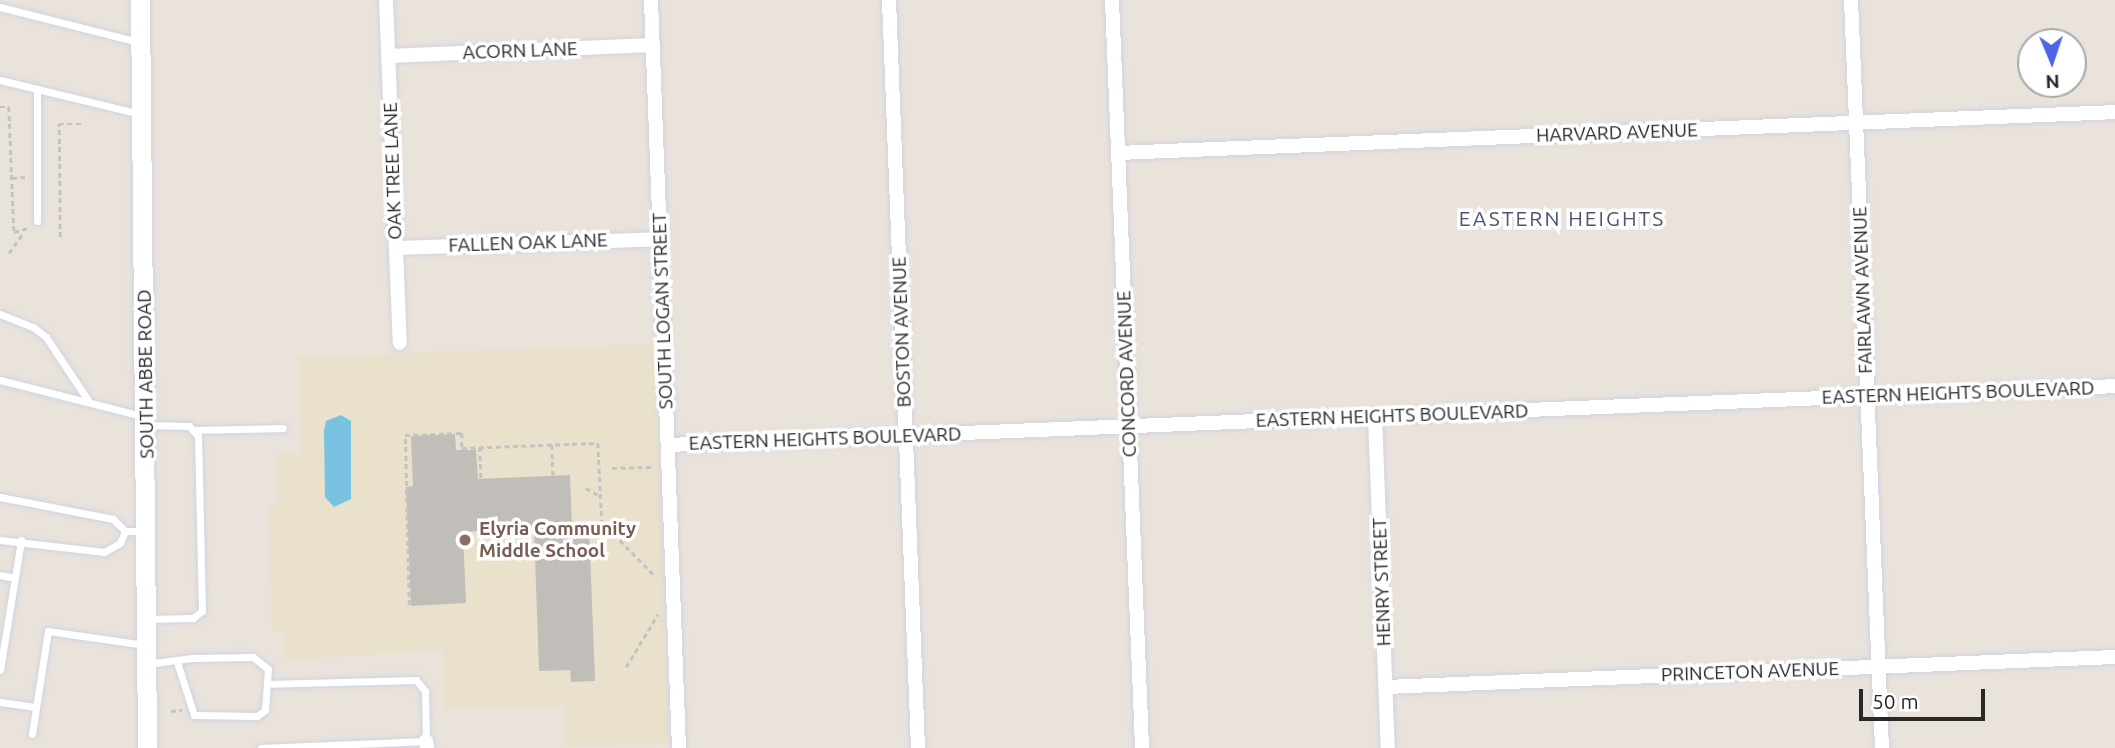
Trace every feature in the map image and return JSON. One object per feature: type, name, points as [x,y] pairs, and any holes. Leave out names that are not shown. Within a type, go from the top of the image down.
[{"type":"street","name":"SOUTH ABBE ROAD","points":[[140,0],[147,748]]},
{"type":"street","name":"OAK TREE LANE","points":[[386,0],[400,343]]},
{"type":"street","name":"SOUTH LOGAN STREET","points":[[650,0],[679,748]]},
{"type":"street","name":"BOSTON AVENUE","points":[[889,0],[918,748]]},
{"type":"street","name":"CONCORD AVENUE","points":[[1112,0],[1142,748]]},
{"type":"street","name":"FAIRLAWN AVENUE","points":[[1851,0],[1882,748]]},
{"type":"street","name":"ACORN LANE","points":[[388,56],[652,45]]},
{"type":"street","name":"HARVARD AVENUE","points":[[1118,153],[2115,112]]},
{"type":"street","name":"FALLEN OAK LANE","points":[[396,248],[661,239]]},
{"type":"street","name":"EASTERN HEIGHTS BOULEVARD","points":[[668,445],[2115,386]]},
{"type":"street","name":"HENRY STREET","points":[[1375,417],[1388,748]]},
{"type":"street","name":"PRINCETON AVENUE","points":[[1386,687],[2115,657]]},
{"type":"lane","points":[[0,7],[141,43]]},
{"type":"lane","points":[[0,80],[142,114]]},
{"type":"lane","points":[[37,89],[37,221]]},
{"type":"lane","points":[[0,314],[33,327],[46,337],[90,403]]},
{"type":"lane","points":[[0,380],[90,403],[146,421],[195,430],[283,428]]},
{"type":"lane","points":[[145,619],[193,618],[202,611],[195,430]]},
{"type":"lane","points":[[0,497],[113,519],[125,531],[146,531]]},
{"type":"lane","points":[[0,540],[21,540],[104,552],[120,542],[125,531]]},
{"type":"lane","points":[[0,670],[21,540]]},
{"type":"lane","points":[[0,575],[15,578]]},
{"type":"lane","points":[[32,734],[48,631],[177,662],[253,657],[268,669],[269,701],[257,716],[202,718],[188,710],[188,684],[177,662]]},
{"type":"lane","points":[[261,748],[427,745],[425,691],[421,683],[407,678],[268,684]]},
{"type":"lane","points":[[0,702],[36,708]]},
{"type":"path","points":[[0,107],[9,107],[14,232]]},
{"type":"path","points":[[60,237],[59,124],[83,124]]},
{"type":"path","points":[[9,253],[23,233]]},
{"type":"path","points":[[410,605],[405,435],[462,433],[463,448],[598,443],[604,528],[656,577]]},
{"type":"path","points":[[552,445],[553,475]]},
{"type":"path","points":[[480,447],[481,479]]},
{"type":"path","points":[[611,468],[652,467]]},
{"type":"path","points":[[586,488],[600,496]]},
{"type":"path","points":[[626,667],[658,614]]},
{"type":"path","points":[[171,711],[183,710]]},
{"type":"shaded area","name":"Elyria Community Middle School","points":[[654,344],[669,744],[565,747],[564,706],[443,710],[442,650],[285,660],[282,632],[272,631],[268,504],[277,504],[276,454],[301,454],[298,357]]},
{"type":"water","points":[[341,415],[351,421],[351,499],[334,507],[325,497],[324,431],[326,421]]},
{"type":"building","points":[[455,434],[456,450],[476,450],[478,479],[570,475],[572,526],[589,525],[595,681],[571,682],[570,670],[539,671],[534,528],[463,532],[466,603],[411,606],[406,487],[413,486],[411,436]]},
{"type":"place","name":"Elyria Community Middle School","points":[[465,540]]},
{"type":"district","name":"EASTERN HEIGHTS","points":[[1562,218]]}]
